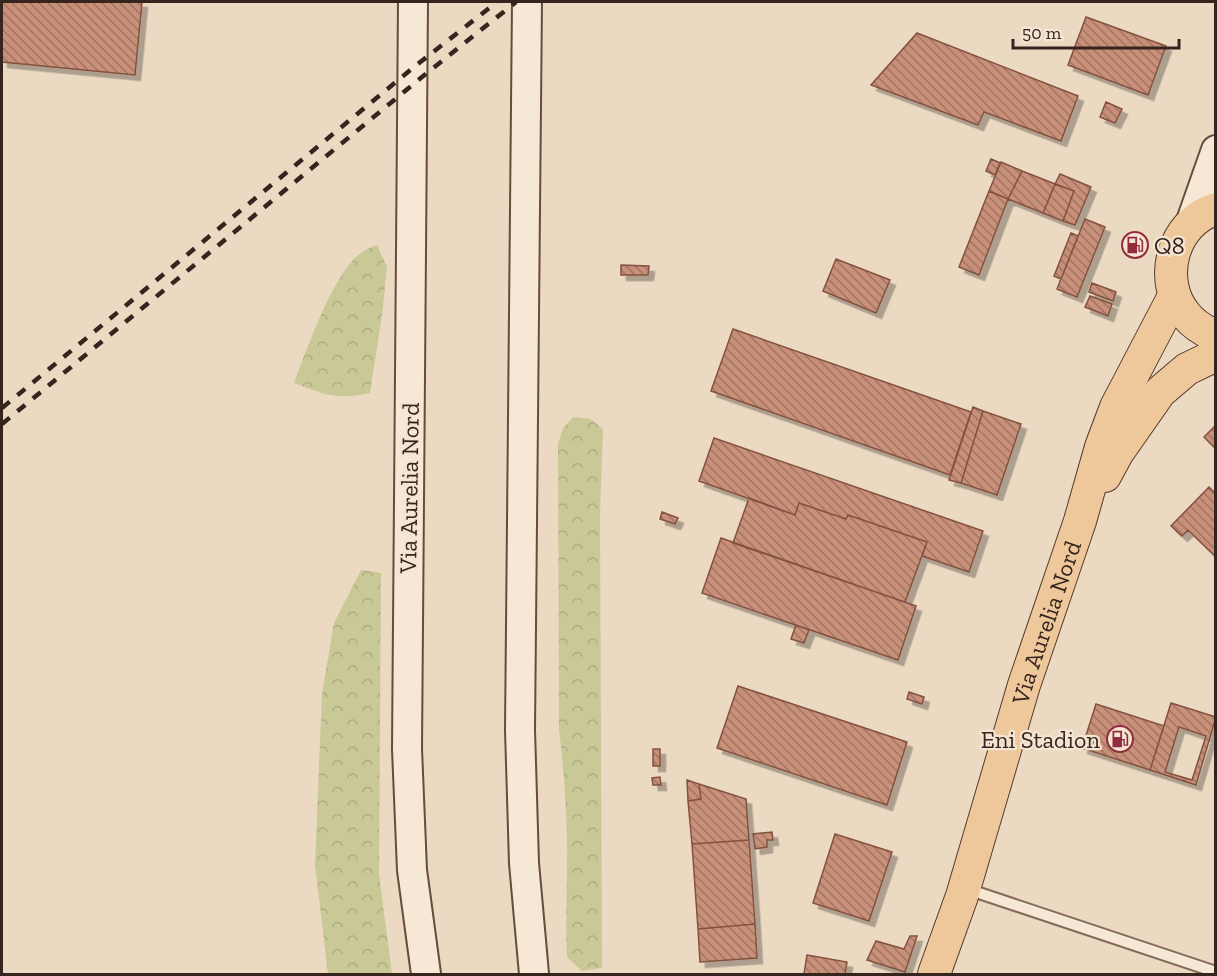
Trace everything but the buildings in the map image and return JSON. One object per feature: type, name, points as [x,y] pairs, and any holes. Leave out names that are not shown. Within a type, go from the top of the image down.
[{"type":"main road","name":"Via Aurelia Nord","points":[[413,2],[407,749],[412,870],[426,975]]},
{"type":"main road","points":[[527,2],[527,218],[520,730],[524,863],[534,975]]},
{"type":"main road","points":[[1215,150],[1203,216],[1179,239],[1172,257],[1170,277],[1174,296],[1184,314],[1200,328],[1215,336]]},
{"type":"main road","name":"Via Aurelia Nord","points":[[934,975],[963,892],[1024,686],[1080,521],[1101,447],[1116,408],[1174,296]]},
{"type":"main road","name":"Via Aurelia Nord","points":[[1080,521],[1118,452],[1160,392],[1187,369],[1215,355]]},
{"type":"main road","name":"Via Aurelia Nord","points":[[957,975],[963,892]]},
{"type":"lane","points":[[963,892],[1215,972]]},
{"type":"green space","points":[[377,245],[387,267],[370,393],[348,396],[331,395],[294,383],[323,311],[342,274],[353,260]]},
{"type":"green space","points":[[573,417],[591,419],[603,429],[600,514],[602,968],[582,971],[567,957],[567,822],[559,728],[558,444],[563,428]]},
{"type":"green space","points":[[361,570],[381,573],[379,874],[392,974],[328,974],[315,865],[322,694],[334,623]]},
{"type":"railway","points":[[2,408],[414,67],[497,2]]},
{"type":"railway","points":[[2,424],[516,2]]},
{"type":"place","name":"Q8","points":[[1135,245]]},
{"type":"place","name":"Eni Stadion","points":[[1120,739]]}]
